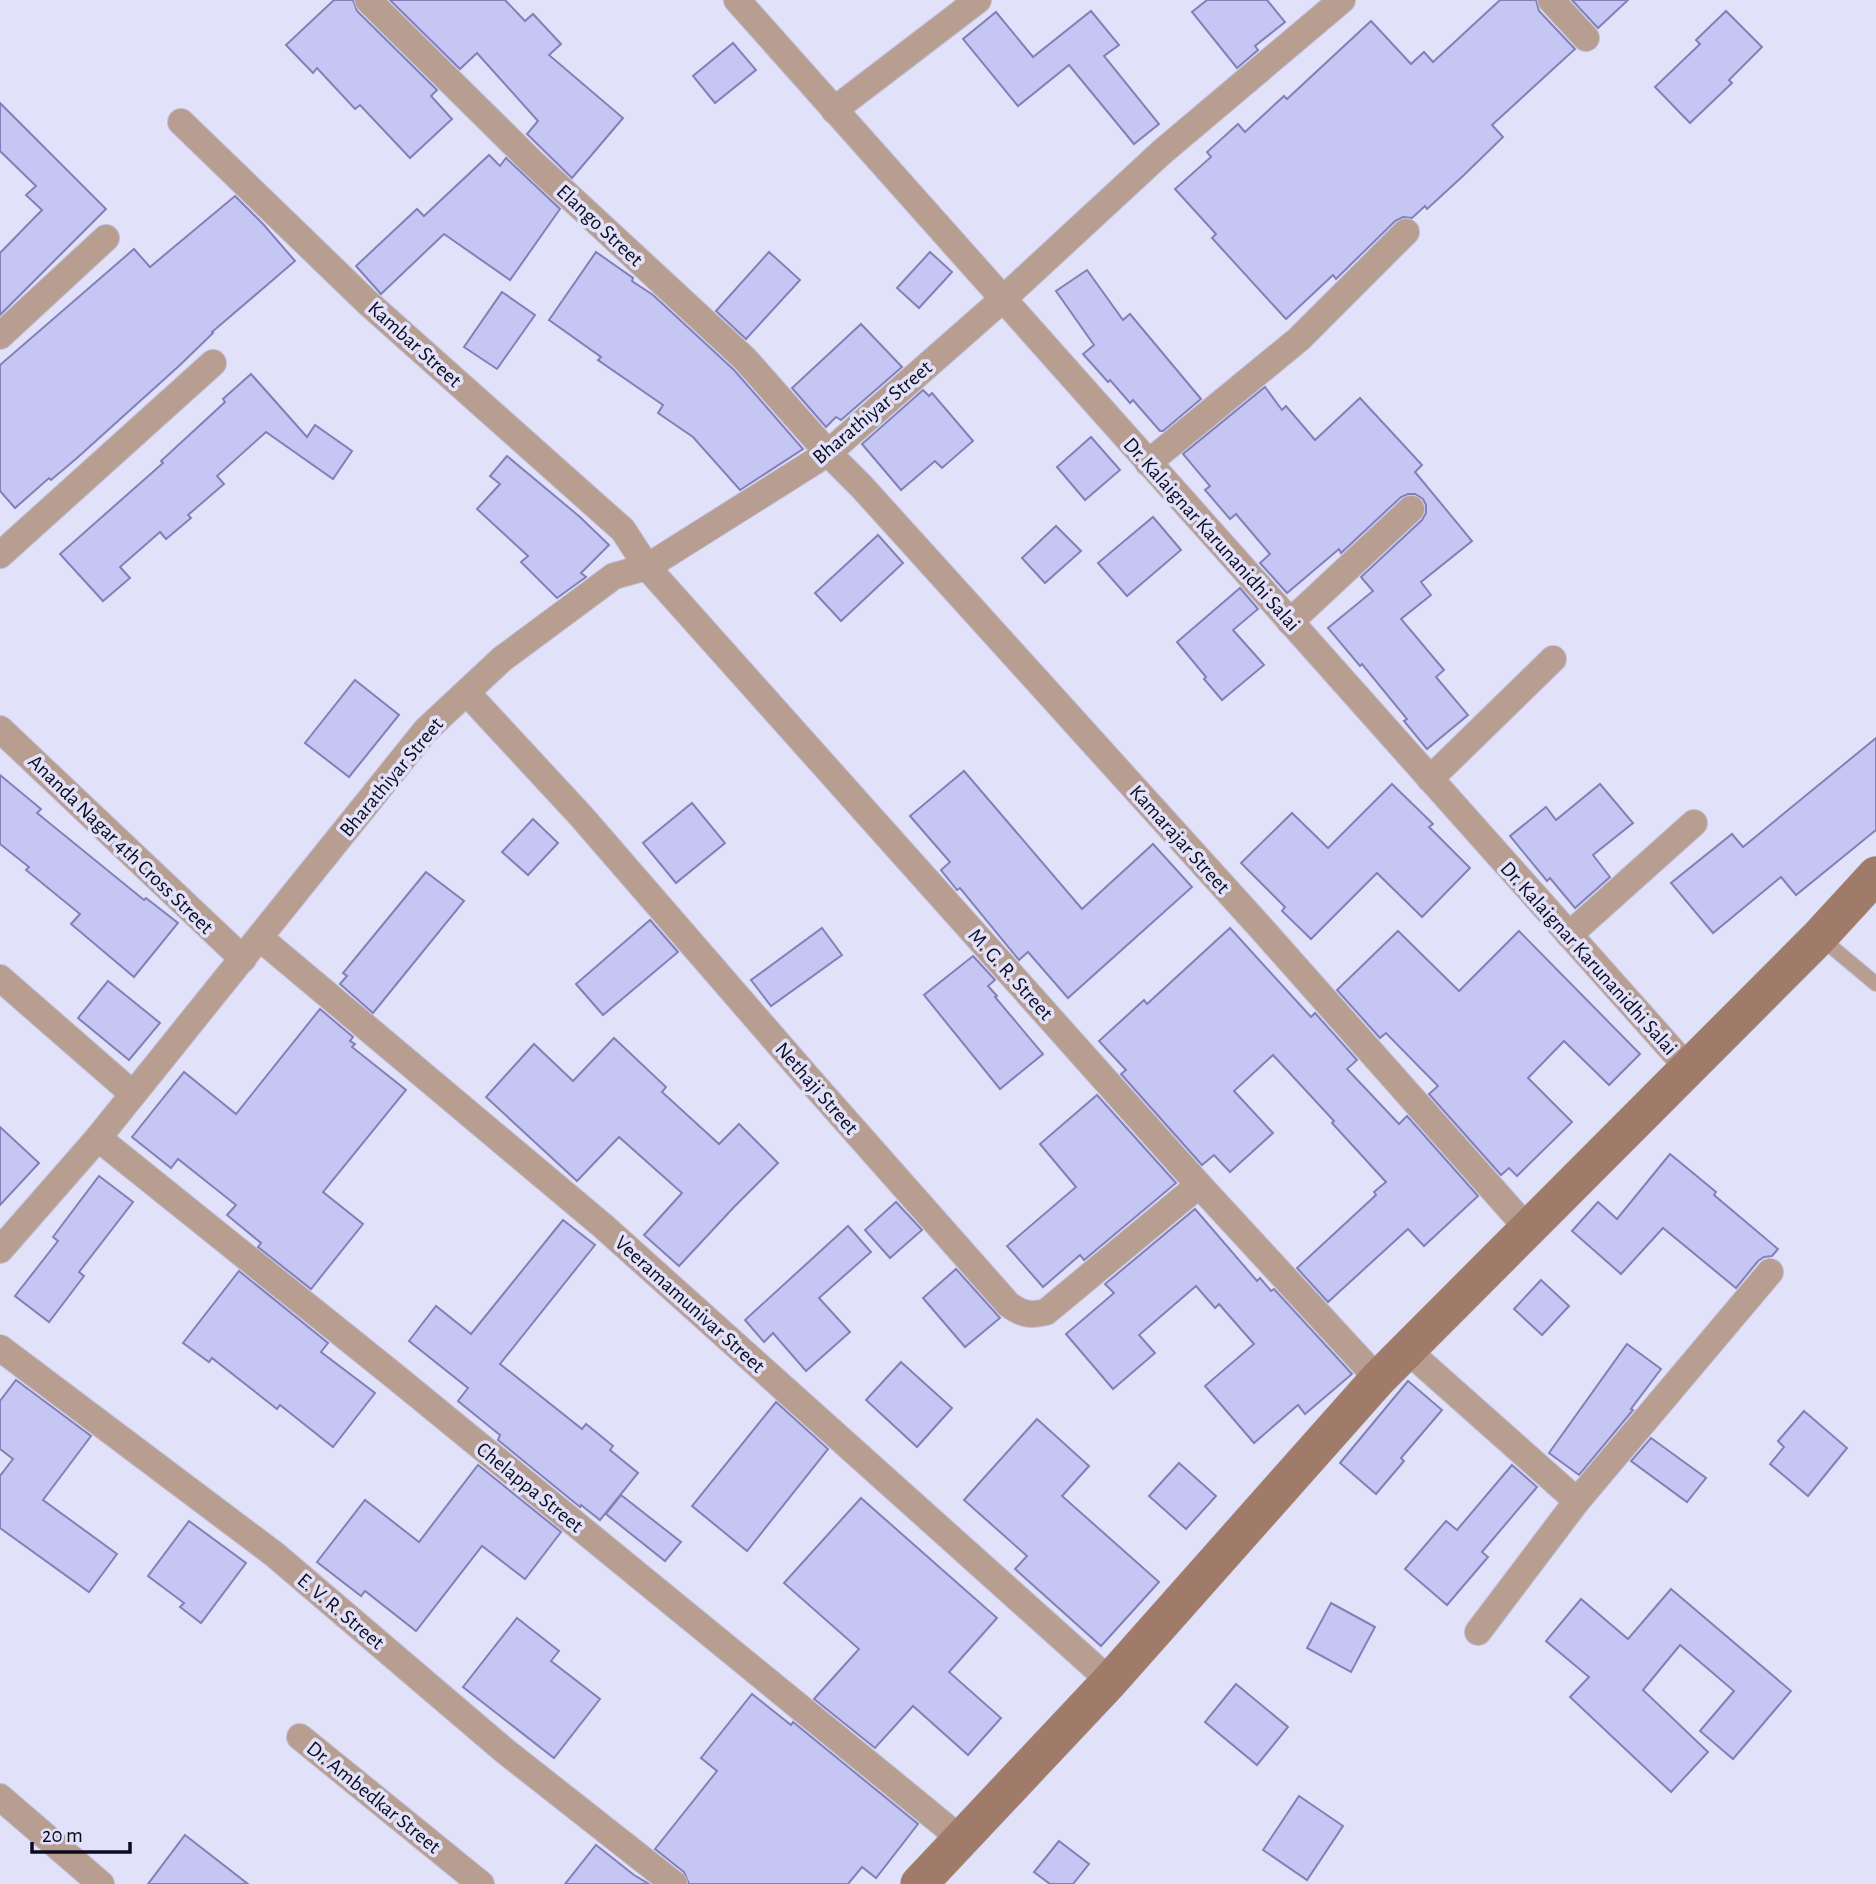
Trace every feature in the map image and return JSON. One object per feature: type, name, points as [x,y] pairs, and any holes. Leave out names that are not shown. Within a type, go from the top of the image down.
[{"type":"street","name":"Elango Street","points":[[368,0],[531,161],[746,359],[828,453]]},
{"type":"street","name":"Dr. Kalaignar Karunanidhi Salai","points":[[737,0],[1688,1069]]},
{"type":"street","points":[[834,110],[978,0]]},
{"type":"street","name":"Bharathiyar Street","points":[[5,1234],[98,1138],[426,730],[502,659],[614,576],[647,567],[828,453],[1003,299],[1162,152],[1342,0]]},
{"type":"street","points":[[1551,0],[1586,38]]},
{"type":"street","name":"Kambar Street","points":[[181,122],[367,302],[623,530],[647,567]]},
{"type":"street","points":[[1149,463],[1299,339],[1406,232]]},
{"type":"street","points":[[0,336],[106,238]]},
{"type":"street","points":[[0,555],[213,363]]},
{"type":"street","name":"Kamarajar Street","points":[[828,453],[872,497],[1234,898],[1528,1229]]},
{"type":"street","points":[[1290,622],[1411,509]]},
{"type":"street","name":"M. G. R. Street","points":[[647,567],[1199,1185],[1378,1379]]},
{"type":"street","points":[[1430,779],[1553,659]]},
{"type":"street","name":"Nethaji Street","points":[[467,693],[581,816],[809,1079],[1008,1304],[1020,1313],[1046,1312],[1199,1185]]},
{"type":"street","name":"Ananda Nagar 4th Cross Street","points":[[0,729],[243,959]]},
{"type":"street","points":[[1569,935],[1694,823]]},
{"type":"street","points":[[919,1884],[1110,1681],[1378,1379],[1819,937],[1876,875]]},
{"type":"street","name":"Veeramamunivar Street","points":[[260,938],[603,1226],[1110,1681]]},
{"type":"street","points":[[0,978],[134,1094]]},
{"type":"street","name":"Chelappa Street","points":[[98,1138],[392,1374],[961,1839]]},
{"type":"street","points":[[1478,1632],[1577,1501],[1770,1272]]},
{"type":"street","name":"E. V. R. Street","points":[[0,1348],[274,1554],[505,1751],[674,1884]]},
{"type":"street","points":[[1407,1350],[1577,1501]]},
{"type":"street","name":"Dr. Ambedkar Street","points":[[300,1737],[481,1884]]},
{"type":"street","points":[[0,1797],[101,1884]]},
{"type":"lane","points":[[1819,937],[1876,984]]},
{"type":"building","points":[[334,0],[353,0],[357,11],[437,90],[431,96],[452,119],[410,158],[360,105],[355,109],[317,68],[313,73],[286,45]]},
{"type":"building","points":[[390,0],[505,0],[525,21],[533,14],[561,44],[549,55],[623,118],[572,178],[527,134],[538,121],[477,53],[460,69]]},
{"type":"building","points":[[1207,0],[1267,0],[1285,22],[1255,46],[1258,50],[1237,68],[1192,12]]},
{"type":"building","points":[[1500,0],[1536,0],[1539,11],[1575,49],[1492,125],[1503,137],[1464,175],[1427,209],[1425,206],[1412,218],[1403,217],[1395,221],[1336,279],[1333,275],[1286,319],[1212,238],[1216,234],[1175,189],[1211,157],[1207,152],[1238,124],[1245,132],[1284,96],[1287,99],[1371,21],[1411,64],[1424,52],[1433,62]]},
{"type":"building","points":[[1572,0],[1628,0],[1598,28]]},
{"type":"building","points":[[1091,11],[1119,45],[1104,56],[1159,124],[1134,144],[1069,65],[1018,106],[963,39],[996,12],[1033,57]]},
{"type":"building","points":[[1726,11],[1762,47],[1729,80],[1732,83],[1690,123],[1655,87],[1700,44],[1696,40]]},
{"type":"building","points":[[733,43],[756,70],[715,103],[693,76]]},
{"type":"building","points":[[0,103],[106,209],[0,315],[0,253],[42,210],[26,195],[36,186],[0,151]]},
{"type":"building","points":[[489,155],[500,166],[506,158],[560,209],[510,280],[444,234],[381,294],[356,266],[417,209],[424,216]]},
{"type":"building","points":[[235,196],[295,261],[212,332],[180,365],[77,458],[15,508],[0,491],[0,365],[134,249],[150,267]]},
{"type":"building","points":[[596,252],[653,295],[734,370],[803,449],[740,490],[693,437],[658,413],[663,405],[598,360],[601,357],[549,320]]},
{"type":"building","points":[[769,252],[800,280],[746,339],[716,311]]},
{"type":"building","points":[[930,252],[952,272],[919,308],[897,288]]},
{"type":"building","points":[[1087,270],[1123,320],[1130,314],[1201,399],[1163,431],[1160,431],[1133,400],[1130,403],[1110,380],[1108,382],[1083,354],[1094,345],[1056,291]]},
{"type":"building","points":[[502,292],[535,315],[497,369],[464,347]]},
{"type":"building","points":[[861,324],[902,367],[841,420],[836,417],[826,427],[792,388]]},
{"type":"building","points":[[251,374],[307,437],[315,425],[352,451],[333,479],[266,432],[217,476],[224,484],[188,515],[191,518],[166,539],[160,532],[120,567],[130,578],[103,601],[60,554],[163,463],[161,461]]},
{"type":"building","points":[[1265,387],[1282,410],[1286,406],[1315,440],[1360,398],[1422,465],[1415,472],[1472,541],[1421,582],[1431,595],[1401,619],[1444,670],[1436,677],[1468,715],[1427,749],[1404,721],[1407,719],[1362,664],[1360,666],[1328,628],[1373,591],[1361,577],[1422,520],[1426,513],[1423,499],[1415,494],[1401,497],[1341,553],[1339,549],[1287,593],[1260,563],[1270,554],[1236,514],[1230,519],[1205,490],[1210,486],[1183,454]]},
{"type":"building","points":[[923,390],[929,396],[932,393],[973,441],[942,468],[935,461],[901,490],[862,444]]},
{"type":"building","points":[[1091,437],[1120,470],[1085,500],[1057,467]]},
{"type":"building","points":[[507,456],[609,545],[581,573],[586,577],[557,598],[521,562],[528,556],[477,509],[500,484],[490,476]]},
{"type":"building","points":[[1153,517],[1181,550],[1127,596],[1098,563]]},
{"type":"building","points":[[1056,526],[1081,551],[1045,583],[1022,558]]},
{"type":"building","points":[[878,535],[903,563],[841,621],[815,593]]},
{"type":"building","points":[[1240,588],[1258,609],[1233,630],[1264,665],[1222,700],[1177,642]]},
{"type":"building","points":[[355,680],[399,715],[349,777],[305,743]]},
{"type":"building","points":[[1876,738],[1876,830],[1796,895],[1781,877],[1713,933],[1671,883],[1732,834],[1743,847]]},
{"type":"building","points":[[964,771],[1082,909],[1153,844],[1192,887],[1068,998],[1028,952],[1019,960],[960,888],[957,890],[941,870],[950,862],[910,816]]},
{"type":"building","points":[[0,775],[41,809],[37,813],[144,900],[146,898],[178,923],[134,977],[71,924],[80,914],[26,870],[29,867],[0,844]]},
{"type":"building","points":[[1392,784],[1433,824],[1429,827],[1470,868],[1422,917],[1377,873],[1311,939],[1282,911],[1285,907],[1241,863],[1292,813],[1328,848]]},
{"type":"building","points":[[1600,784],[1633,823],[1593,855],[1610,877],[1575,908],[1550,878],[1547,881],[1510,836],[1546,807],[1556,820]]},
{"type":"building","points":[[692,803],[725,843],[676,883],[643,843]]},
{"type":"building","points":[[533,819],[558,843],[528,875],[502,852]]},
{"type":"building","points":[[426,872],[464,901],[373,1013],[340,984],[347,976],[343,973]]},
{"type":"building","points":[[650,920],[678,952],[603,1015],[576,984]]},
{"type":"building","points":[[822,928],[842,955],[771,1006],[751,980]]},
{"type":"building","points":[[1230,928],[1311,1017],[1315,1013],[1357,1060],[1347,1069],[1399,1124],[1407,1116],[1478,1196],[1424,1246],[1408,1229],[1328,1302],[1297,1268],[1376,1195],[1374,1192],[1386,1182],[1332,1123],[1334,1121],[1273,1055],[1234,1091],[1273,1133],[1230,1172],[1214,1155],[1202,1165],[1121,1074],[1126,1070],[1099,1041],[1144,1000],[1147,1004]]},
{"type":"building","points":[[1398,931],[1459,991],[1519,931],[1640,1054],[1609,1085],[1564,1041],[1528,1078],[1572,1122],[1517,1176],[1509,1168],[1501,1175],[1429,1094],[1438,1086],[1386,1033],[1380,1038],[1337,990]]},
{"type":"building","points":[[973,956],[995,980],[988,986],[997,996],[995,997],[1043,1054],[1000,1089],[924,995]]},
{"type":"building","points":[[108,981],[160,1023],[129,1060],[78,1018]]},
{"type":"building","points":[[320,1009],[353,1037],[350,1041],[355,1044],[352,1047],[406,1090],[323,1192],[363,1224],[311,1289],[258,1247],[261,1243],[227,1215],[236,1205],[178,1159],[171,1168],[132,1137],[184,1072],[236,1114]]},
{"type":"building","points":[[614,1038],[666,1087],[662,1092],[719,1144],[739,1124],[778,1163],[679,1266],[644,1235],[682,1193],[619,1137],[577,1181],[486,1097],[534,1044],[573,1081]]},
{"type":"building","points":[[1097,1095],[1176,1183],[1084,1260],[1080,1255],[1043,1287],[1007,1246],[1076,1187],[1040,1144]]},
{"type":"building","points":[[0,1127],[39,1163],[0,1205]]},
{"type":"building","points":[[1670,1154],[1778,1249],[1772,1256],[1758,1261],[1736,1288],[1663,1228],[1621,1274],[1572,1231],[1598,1202],[1617,1219]]},
{"type":"building","points":[[99,1176],[133,1202],[79,1272],[84,1276],[49,1322],[15,1296],[58,1241],[53,1237]]},
{"type":"building","points":[[896,1202],[922,1230],[890,1258],[865,1230]]},
{"type":"building","points":[[1195,1209],[1257,1281],[1260,1278],[1271,1291],[1274,1289],[1352,1374],[1305,1414],[1298,1405],[1254,1443],[1205,1386],[1254,1344],[1219,1304],[1215,1308],[1196,1286],[1139,1335],[1155,1353],[1113,1389],[1066,1334],[1114,1293],[1105,1284]]},
{"type":"building","points":[[563,1220],[595,1245],[500,1364],[582,1429],[586,1424],[613,1446],[610,1450],[638,1473],[600,1520],[581,1505],[580,1507],[498,1440],[500,1435],[458,1401],[468,1388],[409,1341],[436,1306],[471,1334]]},
{"type":"building","points":[[848,1226],[871,1252],[819,1298],[850,1332],[806,1371],[773,1333],[764,1342],[745,1320]]},
{"type":"building","points":[[956,1269],[1000,1318],[965,1347],[923,1298]]},
{"type":"building","points":[[239,1271],[328,1343],[321,1352],[375,1393],[333,1447],[280,1405],[277,1409],[212,1358],[209,1362],[183,1343]]},
{"type":"building","points":[[1541,1280],[1569,1306],[1542,1335],[1514,1309]]},
{"type":"building","points":[[1627,1344],[1661,1369],[1631,1409],[1633,1410],[1579,1475],[1549,1453]]},
{"type":"building","points":[[901,1362],[952,1408],[917,1447],[866,1400]]},
{"type":"building","points":[[16,1380],[91,1436],[43,1500],[117,1554],[89,1592],[0,1528],[0,1476],[13,1459],[0,1449],[0,1401]]},
{"type":"building","points":[[1408,1381],[1442,1410],[1401,1458],[1404,1461],[1376,1494],[1340,1463]]},
{"type":"building","points":[[776,1402],[828,1449],[747,1551],[692,1506]]},
{"type":"building","points":[[1804,1411],[1847,1448],[1808,1496],[1770,1464],[1784,1447],[1778,1441]]},
{"type":"building","points":[[1037,1419],[1089,1466],[1062,1496],[1159,1582],[1101,1646],[1015,1569],[1027,1556],[964,1500]]},
{"type":"building","points":[[1651,1438],[1706,1478],[1687,1502],[1631,1461]]},
{"type":"building","points":[[1179,1463],[1216,1496],[1186,1529],[1149,1496]]},
{"type":"building","points":[[478,1465],[561,1532],[525,1579],[482,1546],[416,1631],[365,1591],[361,1596],[317,1562],[365,1500],[419,1542]]},
{"type":"building","points":[[1512,1465],[1537,1487],[1482,1552],[1488,1557],[1447,1605],[1405,1569],[1446,1521],[1457,1530]]},
{"type":"building","points":[[621,1495],[681,1542],[665,1561],[606,1514]]},
{"type":"building","points":[[861,1498],[997,1618],[949,1672],[1001,1718],[968,1755],[913,1706],[875,1748],[814,1699],[859,1649],[784,1583]]},
{"type":"building","points":[[189,1521],[246,1563],[201,1623],[180,1607],[184,1603],[148,1576]]},
{"type":"building","points":[[1671,1589],[1791,1691],[1733,1759],[1700,1731],[1734,1691],[1680,1645],[1643,1690],[1708,1752],[1671,1792],[1570,1697],[1589,1677],[1546,1641],[1581,1599],[1628,1639]]},
{"type":"building","points":[[1331,1603],[1375,1627],[1351,1672],[1307,1648]]},
{"type":"building","points":[[517,1618],[559,1651],[551,1661],[600,1699],[554,1758],[463,1687]]},
{"type":"building","points":[[1236,1684],[1288,1727],[1257,1765],[1205,1722]]},
{"type":"building","points":[[752,1694],[791,1725],[793,1722],[918,1824],[876,1878],[862,1867],[848,1884],[689,1884],[684,1872],[655,1849],[717,1771],[701,1758]]},
{"type":"building","points":[[1299,1796],[1343,1826],[1307,1880],[1263,1850]]},
{"type":"building","points":[[185,1835],[248,1884],[148,1884]]},
{"type":"building","points":[[1059,1841],[1089,1864],[1073,1884],[1050,1884],[1034,1872]]},
{"type":"building","points":[[596,1845],[634,1875],[649,1884],[565,1884]]}]
